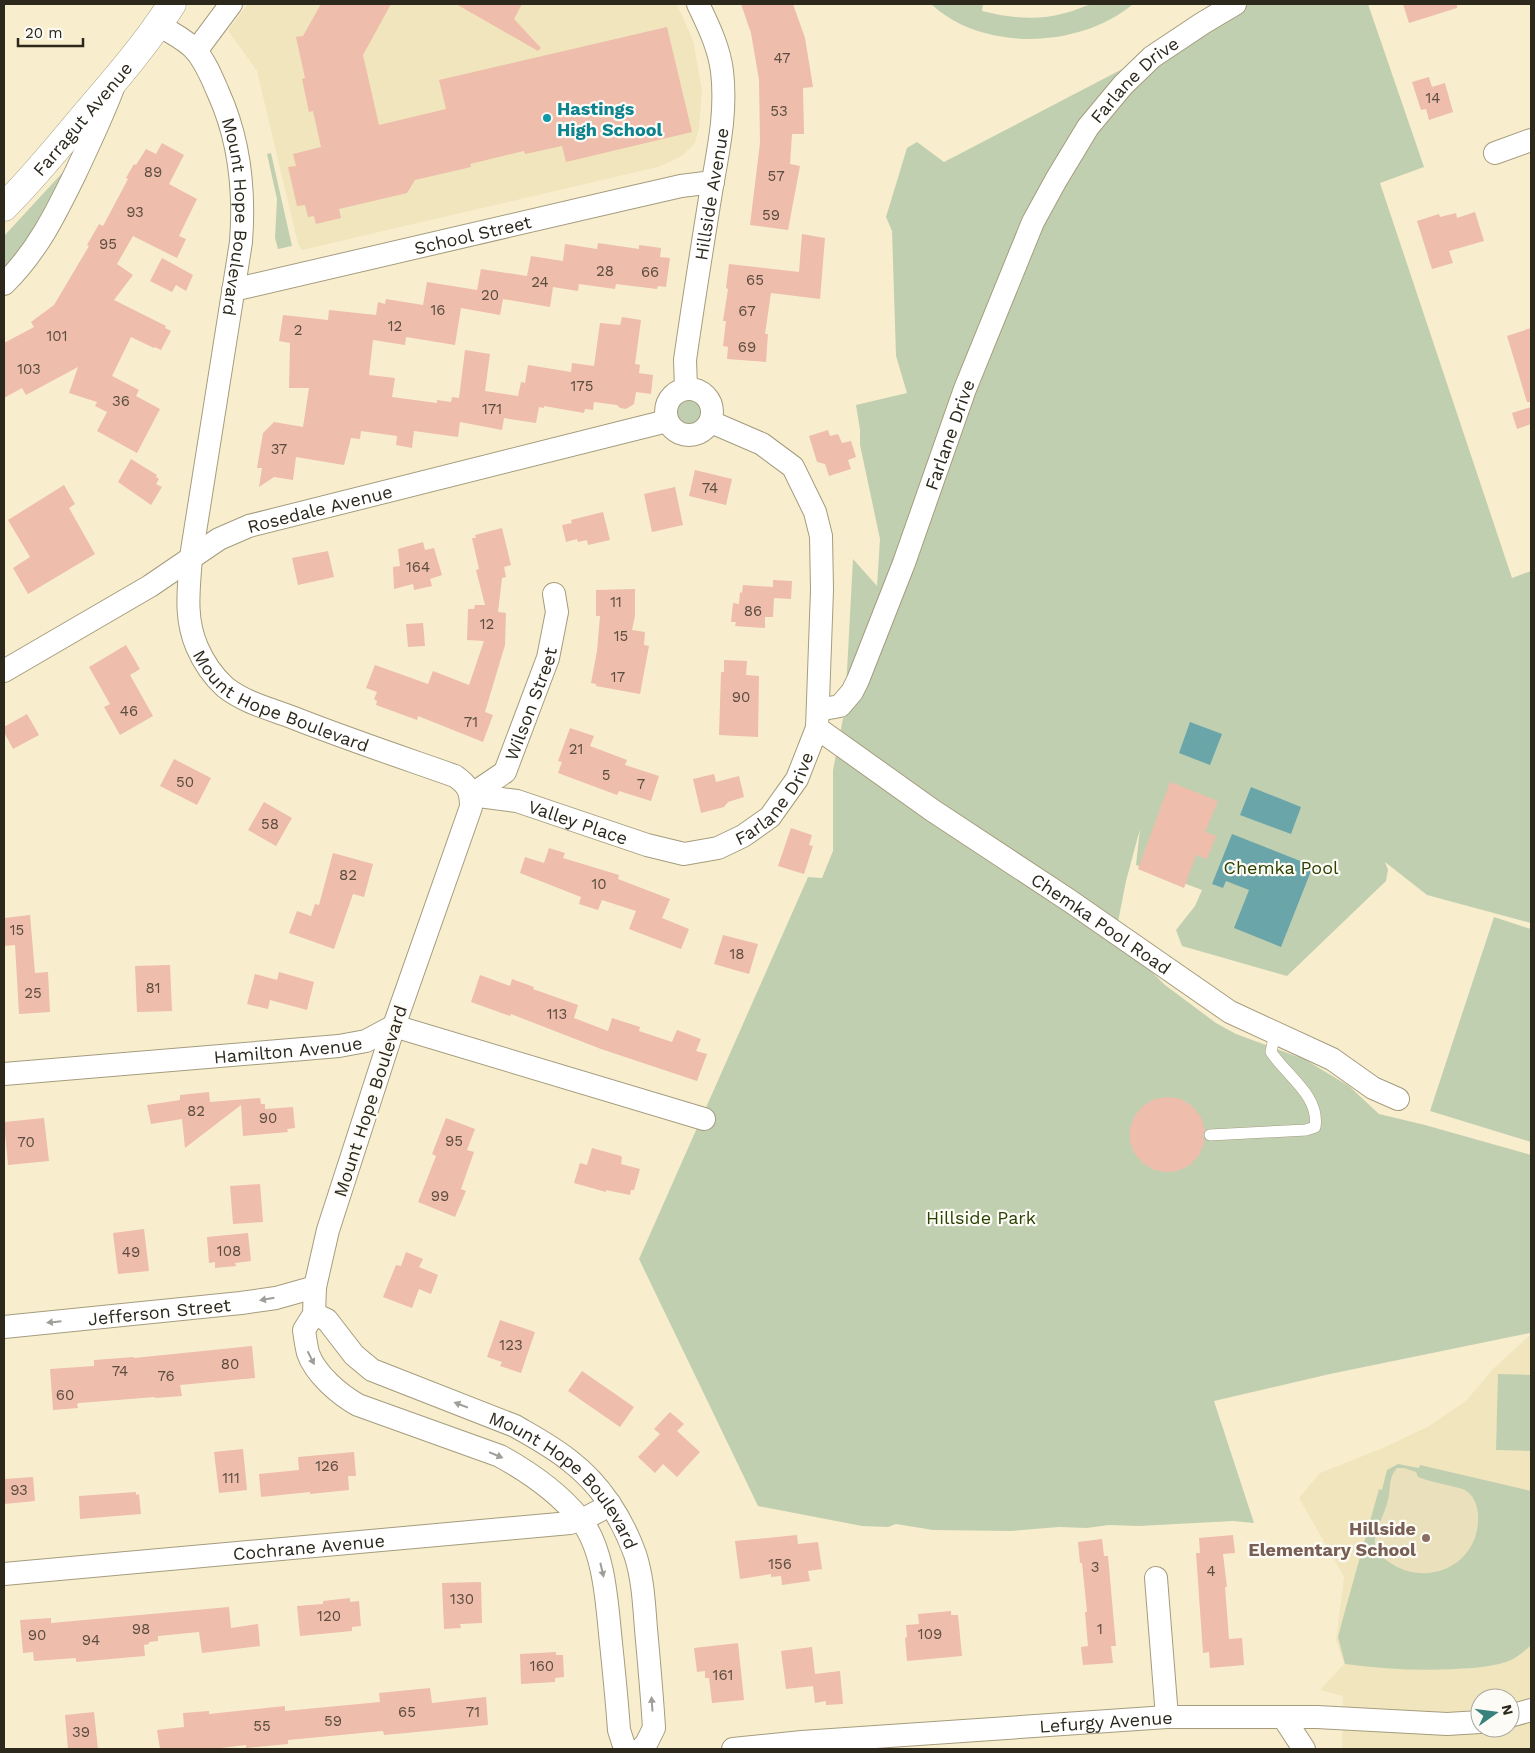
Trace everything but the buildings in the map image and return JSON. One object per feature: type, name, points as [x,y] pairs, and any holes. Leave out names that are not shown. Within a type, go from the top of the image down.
[{"type":"main road","name":"Farragut Avenue","points":[[4,207],[28,182],[118,77],[166,14]]},
{"type":"street","points":[[196,51],[231,4]]},
{"type":"street","name":"Hillside Avenue","points":[[686,388],[684,360],[722,134],[724,95],[722,69],[716,47],[698,4]]},
{"type":"street","name":"Farlane Drive","points":[[684,854],[718,848],[743,836],[770,817],[797,779],[817,719],[840,706],[852,692],[904,563],[965,389],[1033,222],[1088,127],[1123,85],[1152,57],[1203,23],[1236,4]]},
{"type":"street","name":"Mount Hope Boulevard","points":[[166,14],[196,51],[212,78],[228,115],[240,164],[243,213],[234,290],[191,557],[187,606],[192,632],[203,658],[225,686],[244,699],[455,776],[465,783],[471,796],[471,807],[394,1026],[328,1230],[315,1287],[314,1314],[304,1330],[308,1354],[322,1375],[340,1393],[358,1405],[500,1456],[518,1466],[559,1496],[582,1520],[602,1568],[619,1730],[625,1749]]},
{"type":"street","points":[[4,284],[40,242],[54,218],[101,120],[118,77]]},
{"type":"street","points":[[1495,153],[1531,140]]},
{"type":"street","name":"School Street","points":[[234,290],[620,200],[713,182]]},
{"type":"street","points":[[686,388],[700,391],[706,396],[713,409],[711,422],[700,433],[693,435],[677,432],[667,420],[666,408],[669,401],[679,390],[686,388]]},
{"type":"street","name":"Rosedale Avenue","points":[[4,671],[150,586],[219,539],[249,526],[667,420]]},
{"type":"street","points":[[711,422],[762,444],[793,467],[815,512],[821,536],[822,590],[817,719]]},
{"type":"street","name":"Wilson Street","points":[[471,796],[505,772],[548,658],[557,612],[554,594]]},
{"type":"street","name":"Chemka Pool Road","points":[[817,719],[932,810],[1070,901],[1230,1012],[1332,1059],[1373,1088],[1398,1099]]},
{"type":"street","name":"Valley Place","points":[[471,796],[517,801],[647,845],[684,854]]},
{"type":"street","points":[[394,1026],[704,1119]]},
{"type":"street","name":"Hamilton Avenue","points":[[4,1074],[338,1046],[366,1040],[394,1026]]},
{"type":"street","name":"Jefferson Street","points":[[4,1327],[241,1303],[276,1298],[315,1287]]},
{"type":"street","name":"Mount Hope Boulevard","points":[[314,1314],[327,1320],[354,1355],[372,1370],[515,1426],[537,1438],[570,1461],[587,1476],[610,1504],[626,1532],[635,1555],[643,1589],[654,1728],[646,1744],[641,1749]]},
{"type":"street","name":"Cochrane Avenue","points":[[4,1574],[570,1523],[582,1520],[610,1504]]},
{"type":"street","points":[[1156,1578],[1167,1717]]},
{"type":"street","name":"Lefurgy Avenue","points":[[733,1749],[812,1741],[1167,1717],[1317,1717],[1447,1724],[1470,1723]]},
{"type":"street","points":[[1283,1717],[1304,1749]]},
{"type":"lane","points":[[1210,1135],[1306,1130],[1316,1127],[1317,1117],[1312,1103],[1296,1080],[1280,1065],[1271,1052],[1275,1033]]},
{"type":"shaded area","points":[[248,4],[677,4],[693,40],[702,90],[699,128],[695,143],[682,156],[658,167],[302,250],[298,244],[257,71],[229,32],[229,29]]},
{"type":"shaded area","name":"Hillside Elementary School","points":[[1531,1334],[1531,1749],[1342,1749],[1343,1696],[1320,1690],[1344,1664],[1336,1640],[1344,1577],[1299,1498],[1320,1473],[1385,1447],[1429,1426],[1466,1401],[1492,1370]]},
{"type":"green space","points":[[931,4],[983,4],[982,11],[1013,17],[1034,18],[1069,12],[1094,4],[1133,4],[1111,19],[1086,30],[1059,36],[1031,39],[1003,37],[977,31],[952,20]]},
{"type":"green space","name":"Hillside Park","points":[[1247,4],[1368,4],[1424,167],[1380,183],[1512,578],[1531,571],[1531,923],[1427,895],[1385,862],[1388,870],[1386,881],[1287,976],[1182,946],[1176,930],[1195,906],[1202,890],[1136,865],[1140,829],[1126,881],[1118,922],[1150,970],[1165,985],[1216,1023],[1236,1034],[1304,1059],[1349,1086],[1379,1114],[1531,1155],[1530,1333],[1330,1374],[1214,1401],[1254,1523],[1233,1521],[1139,1526],[1109,1525],[1087,1528],[1059,1527],[1011,1531],[933,1530],[896,1524],[888,1527],[862,1526],[758,1506],[639,1259],[808,877],[822,878],[833,851],[833,770],[845,708],[853,559],[877,586],[880,539],[860,445],[856,405],[907,393],[896,356],[892,231],[886,217],[907,148],[917,142],[944,162]]},
{"type":"green space","points":[[271,153],[292,246],[278,249],[275,238],[277,199],[267,154]]},
{"type":"green space","points":[[65,170],[31,235],[4,271],[4,236]]},
{"type":"green space","points":[[690,398],[699,402],[703,411],[699,420],[690,424],[681,420],[677,411],[681,402]]},
{"type":"green space","points":[[1494,917],[1531,929],[1531,1142],[1430,1111]]},
{"type":"green space","points":[[1498,1374],[1531,1375],[1531,1451],[1496,1450]]},
{"type":"green space","points":[[1398,1464],[1419,1468],[1420,1465],[1531,1491],[1531,1645],[1516,1657],[1506,1662],[1488,1666],[1442,1670],[1401,1669],[1345,1664],[1338,1637],[1343,1618],[1379,1489],[1382,1490],[1387,1470]]},
{"type":"sand","points":[[1397,1468],[1416,1472],[1418,1477],[1426,1480],[1463,1489],[1473,1498],[1478,1513],[1476,1533],[1471,1547],[1462,1558],[1450,1567],[1436,1572],[1407,1571],[1389,1562],[1378,1550],[1375,1544],[1376,1536],[1389,1496],[1391,1479]]},
{"type":"water","points":[[1190,722],[1222,734],[1210,765],[1179,753]]},
{"type":"water","points":[[1251,787],[1301,807],[1291,834],[1240,815]]},
{"type":"water","points":[[1232,834],[1313,866],[1281,947],[1234,928],[1249,890],[1226,881],[1223,888],[1212,884]]},
{"type":"place","name":"Hastings High School","points":[[547,118]]},
{"type":"place","name":"Hillside Elementary School","points":[[1426,1538]]},
{"type":"park label","name":"Chemka Pool","points":[[1281,867]]}]
